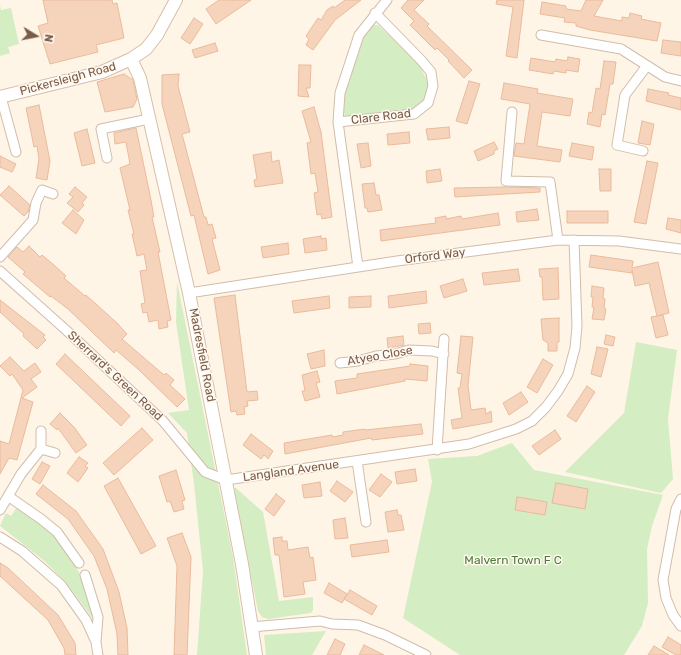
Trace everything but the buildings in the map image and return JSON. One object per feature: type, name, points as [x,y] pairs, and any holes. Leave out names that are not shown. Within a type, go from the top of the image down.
[{"type":"street","name":"Pickersleigh Road","points":[[0,97],[102,72],[131,59],[146,49],[157,36],[176,0]]},
{"type":"street","name":"Clare Road","points":[[358,267],[338,122],[340,94],[348,64],[359,35],[387,0]]},
{"type":"street","name":"Clare Road","points":[[338,122],[414,114],[428,103],[433,86],[431,72],[375,14]]},
{"type":"street","points":[[542,35],[621,49],[646,67],[665,77],[681,81]]},
{"type":"street","name":"Madresfield Road","points":[[131,59],[140,78],[189,293],[242,564],[256,655]]},
{"type":"street","points":[[643,151],[617,145],[625,95],[646,67]]},
{"type":"street","points":[[0,97],[16,152]]},
{"type":"street","points":[[512,112],[506,180],[550,182],[558,240]]},
{"type":"street","points":[[107,158],[101,129],[149,119]]},
{"type":"street","points":[[0,257],[33,220],[36,203],[42,190],[53,194]]},
{"type":"street","name":"Orford Way","points":[[189,293],[358,267],[558,240],[619,241],[681,249]]},
{"type":"street","name":"Langland Avenue","points":[[226,480],[437,450],[482,441],[516,429],[532,420],[546,407],[558,391],[568,374],[575,348],[577,326],[574,240]]},
{"type":"street","name":"Sherrard's Green Road","points":[[0,271],[66,330],[162,421],[205,472],[226,480]]},
{"type":"street","points":[[437,450],[444,339]]},
{"type":"street","name":"Atyeo Close","points":[[340,363],[395,354],[408,350],[432,350],[444,354]]},
{"type":"street","points":[[0,510],[21,474],[40,448],[41,431]]},
{"type":"street","points":[[40,448],[55,453]]},
{"type":"street","name":"Langland Avenue","points":[[357,461],[366,522]]},
{"type":"street","points":[[8,496],[57,532],[79,562]]},
{"type":"street","points":[[681,499],[676,509],[664,580],[673,616],[681,626]]},
{"type":"street","points":[[0,537],[22,551],[61,586],[86,620],[96,642]]},
{"type":"street","points":[[85,575],[98,617],[96,642],[98,655]]},
{"type":"street","points":[[251,627],[320,621],[332,624],[358,626],[385,635],[426,655]]},
{"type":"green space","points":[[0,5],[1,10],[11,8],[19,44],[8,47],[10,53],[0,56]]},
{"type":"green space","points":[[373,25],[378,25],[418,62],[429,84],[425,100],[415,110],[351,118],[345,116],[343,110],[346,87],[352,65],[363,39],[367,30]]},
{"type":"green space","points":[[177,282],[233,557],[247,655],[197,655],[203,571],[194,484],[187,433],[168,413],[189,410],[176,322]]},
{"type":"green space","points":[[636,342],[677,350],[668,419],[673,479],[661,493],[565,472],[624,413]]},
{"type":"green space","name":"Malvern Town F C","points":[[512,443],[534,470],[663,495],[652,526],[647,549],[648,603],[642,626],[624,655],[460,655],[403,618],[432,482],[428,459],[477,456]]},
{"type":"green space","points":[[233,488],[236,488],[263,512],[279,601],[313,597],[313,610],[311,613],[268,619],[262,617],[258,611]]},
{"type":"green space","points":[[17,507],[45,526],[67,551],[81,576],[94,620],[65,581],[42,559],[0,526],[6,513],[11,516]]},
{"type":"green space","points":[[326,631],[312,655],[266,655],[264,635]]}]
